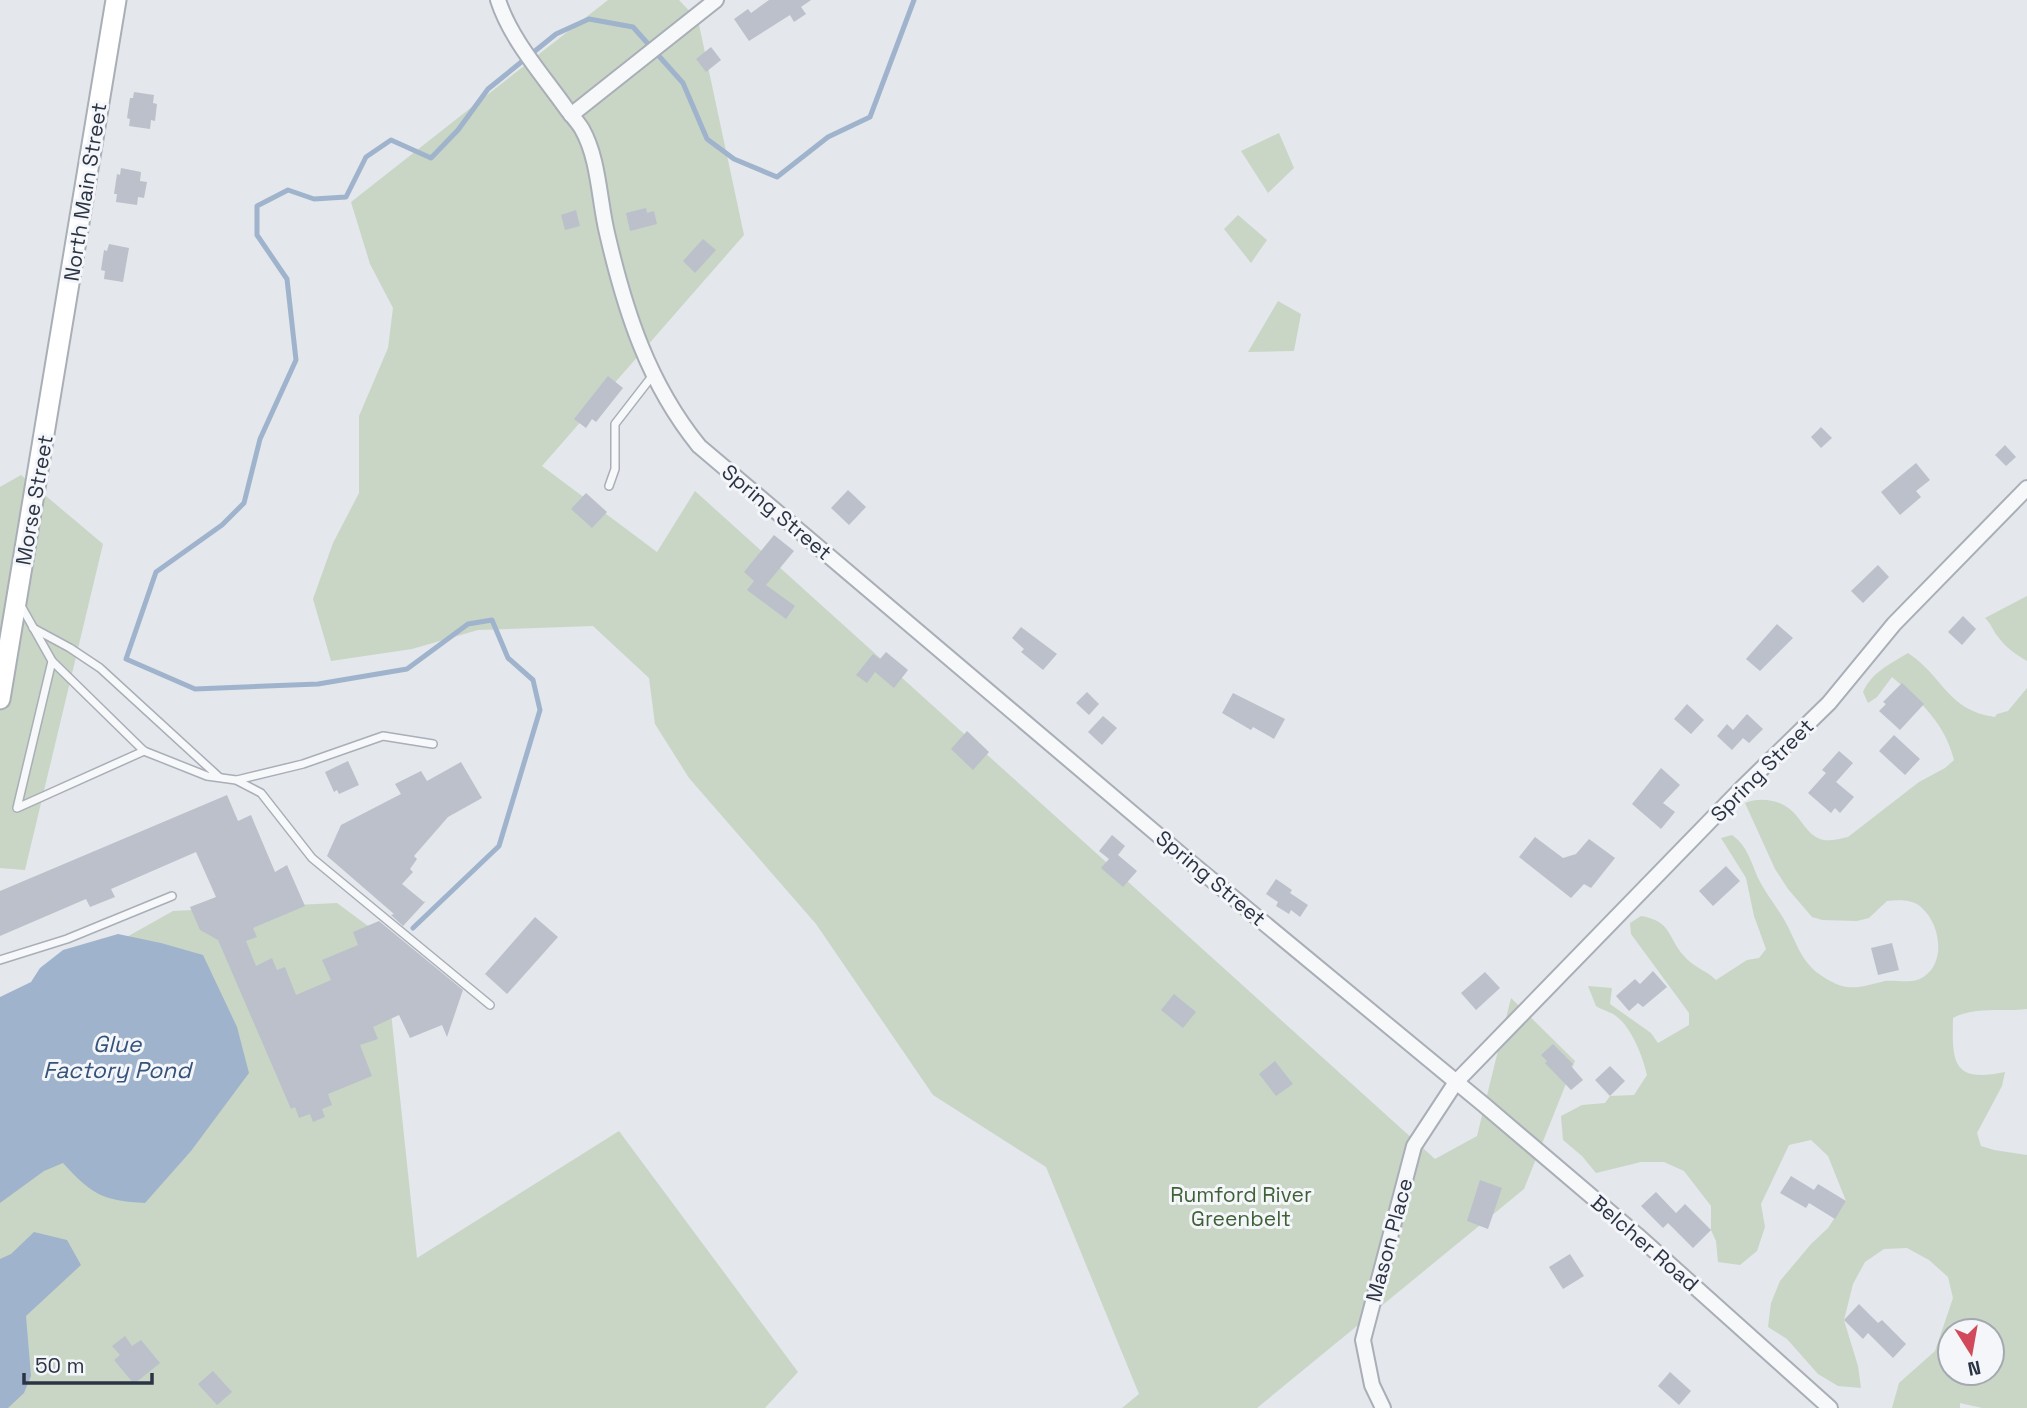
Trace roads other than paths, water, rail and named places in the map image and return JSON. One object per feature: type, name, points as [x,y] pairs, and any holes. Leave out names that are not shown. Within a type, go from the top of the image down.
[{"type":"street","name":"North Main Street","points":[[53,383],[116,0]]},
{"type":"street","name":"Spring Street","points":[[498,0],[506,20],[535,65],[582,130],[593,162],[606,231],[623,297],[653,374],[674,413],[699,446],[975,677],[1184,857],[1456,1082],[1742,788],[1829,703],[1895,624],[2027,488]]},
{"type":"street","points":[[571,114],[716,0]]},
{"type":"street","name":"Morse Street","points":[[0,699],[53,383]]},
{"type":"street","name":"Mason Place","points":[[1383,1408],[1372,1385],[1363,1340],[1414,1146],[1456,1082]]},
{"type":"street","name":"Belcher Road","points":[[1456,1082],[1637,1235],[1830,1408]]},
{"type":"lane","points":[[609,486],[615,469],[615,424],[653,374]]},
{"type":"lane","points":[[17,599],[52,662],[144,751],[186,768],[236,780],[261,793],[312,858],[490,1005]]},
{"type":"lane","points":[[33,628],[100,668],[220,778]]},
{"type":"lane","points":[[52,662],[17,808],[144,751]]},
{"type":"lane","points":[[236,780],[303,764],[383,736],[433,744]]},
{"type":"lane","points":[[0,960],[67,939],[172,896]]},
{"type":"water","name":"Glue Factory Pond","points":[[118,934],[203,955],[237,1027],[249,1073],[191,1151],[145,1203],[118,1200],[99,1194],[63,1163],[44,1171],[0,1203],[0,997],[31,982],[40,968],[63,950]]},
{"type":"water","points":[[34,1232],[67,1240],[81,1265],[26,1316],[31,1376],[24,1393],[8,1408],[0,1408],[0,1259],[11,1254]]},
{"type":"waterway","points":[[413,928],[499,846],[540,710],[533,680],[508,658],[492,620],[468,624],[407,669],[318,684],[195,689],[126,659],[156,572],[222,525],[244,503],[260,439],[296,360],[287,279],[257,235],[257,206],[288,190],[314,199],[346,197],[366,157],[391,140],[431,158],[458,130],[488,89],[556,34],[589,19],[633,27],[683,83],[707,139],[734,159],[777,177],[828,137],[870,117],[914,0]]},
{"type":"park label","name":"Rumford River Greenbelt","points":[[1241,1206]]}]
